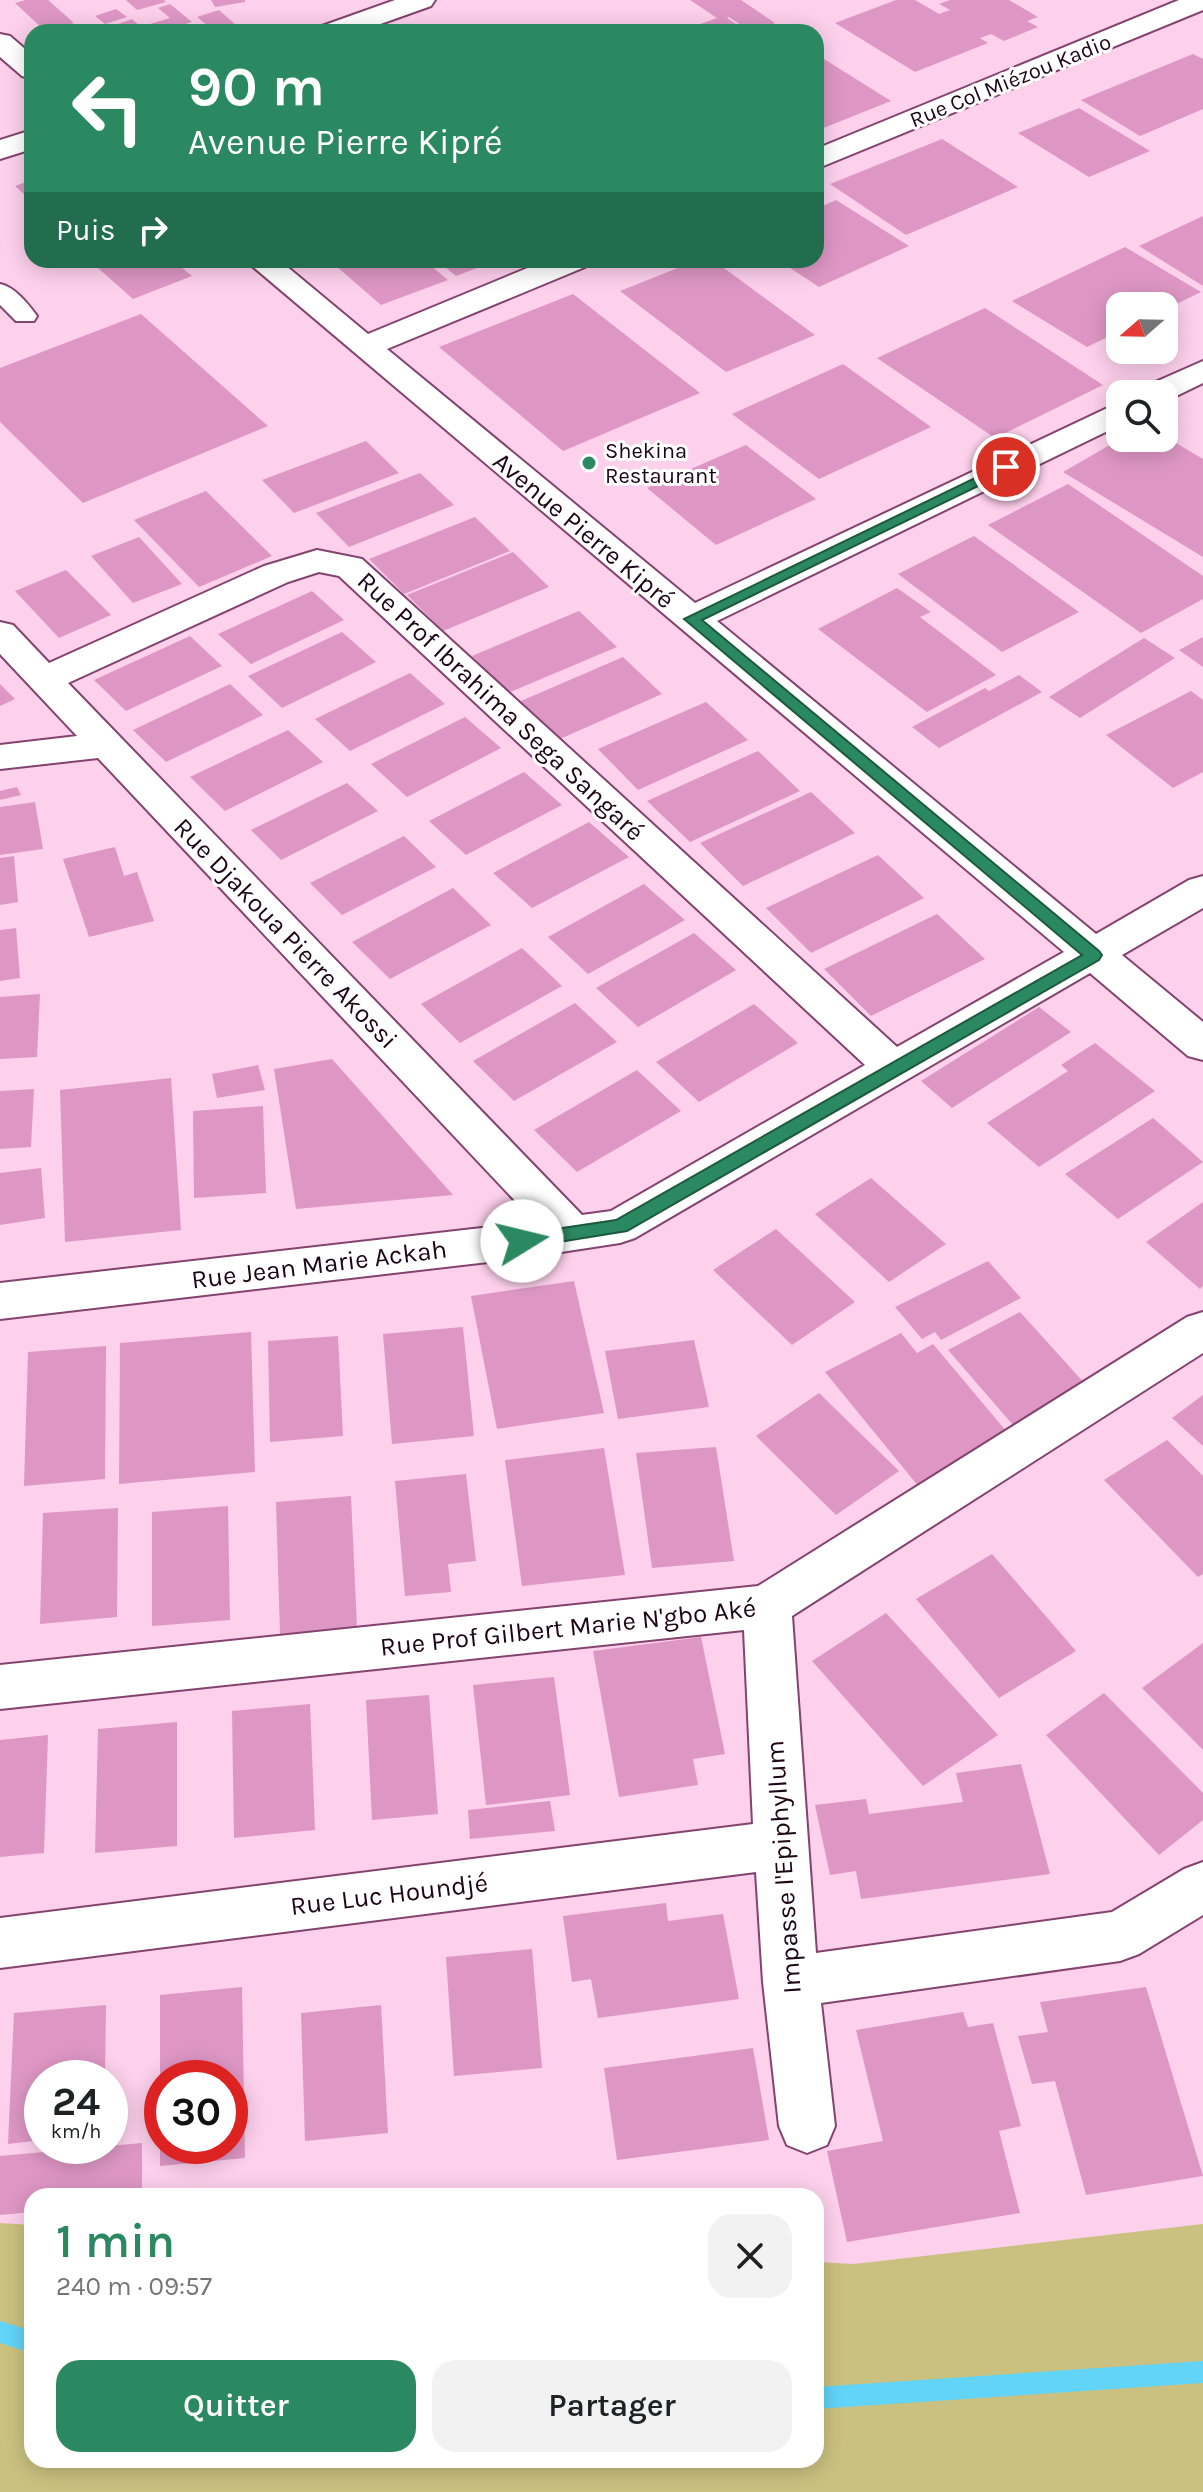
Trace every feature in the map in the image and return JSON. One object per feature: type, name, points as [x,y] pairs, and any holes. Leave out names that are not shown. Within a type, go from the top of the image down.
[{"type":"street","points":[[354,24],[421,0]]},
{"type":"street","name":"Rue Col Miézou Kadio","points":[[824,157],[1203,0]]},
{"type":"street","points":[[0,42],[24,63]]},
{"type":"street","points":[[0,150],[24,142]]},
{"type":"street","name":"Avenue Pierre Kipré","points":[[270,268],[1203,1045]]},
{"type":"street","points":[[364,347],[555,268]]},
{"type":"street","points":[[1178,383],[1203,371]]},
{"type":"street","points":[[692,619],[1106,419]]},
{"type":"street","name":"Rue Prof Ibrahima Sega Sangaré","points":[[45,679],[276,574],[317,561],[350,567],[895,1069]]},
{"type":"street","name":"Rue Djakoua Pierre Akossi","points":[[0,633],[572,1233]]},
{"type":"street","points":[[0,757],[107,745]]},
{"type":"street","name":"Rue Jean Marie Ackah","points":[[0,1301],[620,1226],[1203,890]]},
{"type":"street","name":"Rue Prof Gilbert Marie N'gbo Aké","points":[[0,1687],[767,1606],[1203,1330]]},
{"type":"street","name":"Impasse l'Epiphyllum","points":[[767,1606],[778,1845],[807,2126]]},
{"type":"street","name":"Rue Luc Houndjé","points":[[0,1943],[778,1845]]},
{"type":"street","points":[[790,1982],[1120,1936],[1203,1886]]},
{"type":"lane","points":[[0,291],[25,316]]},
{"type":"shaded area","points":[[0,2223],[24,2224],[24,2468],[824,2468],[824,2262],[854,2264],[1203,2224],[1203,2492],[0,2492]]},
{"type":"building","points":[[48,0],[74,23],[37,24],[15,3]]},
{"type":"building","points":[[126,0],[164,0],[166,2],[137,10]]},
{"type":"building","points":[[211,0],[245,0],[245,2],[215,7]]},
{"type":"building","points":[[690,0],[741,0],[775,23],[739,24],[729,17],[736,24],[700,24],[717,18]]},
{"type":"building","points":[[896,0],[915,0],[939,14],[950,10],[939,4],[950,0],[1009,0],[1038,17],[1027,21],[1038,27],[1004,41],[991,34],[980,38],[988,43],[915,72],[835,23]]},
{"type":"building","points":[[170,4],[192,22],[150,24],[170,18],[158,8]]},
{"type":"building","points":[[116,9],[127,17],[105,24],[95,16]]},
{"type":"building","points":[[219,10],[235,24],[205,24],[197,17]]},
{"type":"building","points":[[132,19],[138,24],[118,24]]},
{"type":"building","points":[[1193,54],[1203,59],[1203,109],[1140,136],[1081,100]]},
{"type":"building","points":[[824,59],[891,101],[824,128]]},
{"type":"building","points":[[1079,108],[1150,151],[1089,177],[1018,133]]},
{"type":"building","points":[[942,139],[1018,187],[906,235],[830,184]]},
{"type":"building","points":[[24,183],[24,194],[15,186]]},
{"type":"building","points":[[836,200],[909,246],[819,287],[790,268],[824,268],[824,205]]},
{"type":"building","points":[[1203,216],[1203,286],[1139,246]]},
{"type":"building","points":[[1125,247],[1201,292],[1178,303],[1178,292],[1106,292],[1106,338],[1087,347],[1012,301]]},
{"type":"building","points":[[98,268],[182,268],[192,276],[133,299]]},
{"type":"building","points":[[338,268],[434,268],[448,280],[381,305]]},
{"type":"building","points":[[446,268],[477,268],[456,276]]},
{"type":"building","points":[[678,268],[724,268],[815,335],[726,372],[620,291]]},
{"type":"building","points":[[573,294],[700,393],[563,451],[439,347]]},
{"type":"building","points":[[985,308],[1103,385],[995,438],[877,358]]},
{"type":"building","points":[[141,314],[268,426],[83,503],[0,422],[0,368]]},
{"type":"building","points":[[843,364],[931,427],[819,479],[732,414]]},
{"type":"building","points":[[366,441],[399,473],[294,513],[262,480]]},
{"type":"building","points":[[1178,444],[1203,459],[1203,557],[1063,472],[1106,447],[1106,452],[1178,452]]},
{"type":"building","points":[[746,445],[816,499],[716,545],[647,488]]},
{"type":"building","points":[[420,473],[454,505],[349,547],[316,513]]},
{"type":"building","points":[[1068,484],[1203,576],[1203,599],[1141,633],[988,525]]},
{"type":"building","points":[[206,491],[272,556],[199,587],[134,520]]},
{"type":"building","points":[[475,517],[510,551],[404,594],[369,559]]},
{"type":"building","points":[[974,536],[1079,612],[1002,652],[898,574]]},
{"type":"building","points":[[139,537],[182,584],[133,603],[91,556]]},
{"type":"building","points":[[513,552],[549,587],[443,631],[407,595]]},
{"type":"building","points":[[66,570],[111,615],[59,638],[15,591]]},
{"type":"building","points":[[897,588],[931,612],[920,617],[996,675],[927,712],[818,629]]},
{"type":"building","points":[[312,591],[344,620],[251,664],[218,634]]},
{"type":"building","points":[[579,611],[617,647],[508,693],[472,656]]},
{"type":"building","points":[[342,632],[376,662],[282,708],[248,676]]},
{"type":"building","points":[[190,636],[222,666],[126,711],[94,680]]},
{"type":"building","points":[[1203,637],[1203,667],[1179,650]]},
{"type":"building","points":[[1144,638],[1175,658],[1080,718],[1049,697]]},
{"type":"building","points":[[623,657],[662,694],[553,742],[514,704]]},
{"type":"building","points":[[410,673],[445,704],[350,751],[315,719]]},
{"type":"building","points":[[1019,675],[1042,692],[939,748],[912,727],[985,688],[989,691]]},
{"type":"building","points":[[0,684],[15,699],[0,706]]},
{"type":"building","points":[[230,684],[263,715],[166,762],[133,730]]},
{"type":"building","points":[[1191,691],[1203,700],[1203,772],[1173,788],[1106,735]]},
{"type":"building","points":[[706,702],[748,740],[638,790],[598,749]]},
{"type":"building","points":[[465,717],[501,748],[407,797],[371,764]]},
{"type":"building","points":[[288,730],[323,762],[225,811],[190,777]]},
{"type":"building","points":[[758,751],[800,791],[690,842],[647,801]]},
{"type":"building","points":[[524,772],[562,805],[466,855],[429,821]]},
{"type":"building","points":[[347,783],[378,811],[281,860],[251,830]]},
{"type":"building","points":[[17,787],[21,795],[0,800],[0,791]]},
{"type":"building","points":[[811,792],[855,833],[743,886],[700,843]]},
{"type":"building","points":[[35,802],[43,849],[0,855],[0,807]]},
{"type":"building","points":[[589,822],[629,857],[532,908],[493,873]]},
{"type":"building","points":[[404,836],[436,867],[342,915],[310,883]]},
{"type":"building","points":[[115,847],[124,876],[137,872],[154,921],[89,937],[63,859]]},
{"type":"building","points":[[878,855],[924,898],[811,953],[766,908]]},
{"type":"building","points":[[14,856],[18,902],[0,905],[0,858]]},
{"type":"building","points":[[644,884],[685,920],[588,974],[548,937]]},
{"type":"building","points":[[453,888],[491,925],[390,979],[352,942]]},
{"type":"building","points":[[937,914],[985,959],[871,1016],[824,969]]},
{"type":"building","points":[[16,928],[20,978],[0,981],[0,930]]},
{"type":"building","points":[[694,933],[736,970],[638,1027],[596,988]]},
{"type":"building","points":[[522,948],[562,986],[460,1043],[421,1004]]},
{"type":"building","points":[[40,994],[37,1057],[0,1059],[0,997]]},
{"type":"building","points":[[575,1003],[617,1042],[514,1101],[473,1061]]},
{"type":"building","points":[[754,1004],[798,1043],[699,1102],[656,1062]]},
{"type":"building","points":[[1039,1007],[1071,1032],[952,1108],[921,1081]]},
{"type":"building","points":[[1095,1043],[1155,1091],[1039,1167],[987,1123],[1068,1071],[1061,1065]]},
{"type":"building","points":[[332,1059],[453,1195],[296,1209],[274,1069]]},
{"type":"building","points":[[258,1065],[265,1090],[217,1098],[212,1074]]},
{"type":"building","points":[[637,1070],[681,1111],[577,1172],[534,1130]]},
{"type":"building","points":[[171,1078],[181,1230],[65,1242],[60,1090]]},
{"type":"building","points":[[34,1089],[31,1147],[0,1149],[0,1091]]},
{"type":"building","points":[[263,1106],[266,1193],[194,1198],[193,1111]]},
{"type":"building","points":[[1153,1118],[1203,1162],[1118,1219],[1065,1174]]},
{"type":"building","points":[[41,1168],[45,1218],[0,1225],[0,1173]]},
{"type":"building","points":[[871,1178],[946,1244],[889,1282],[815,1214]]},
{"type":"building","points":[[1203,1202],[1203,1286],[1200,1289],[1146,1242]]},
{"type":"building","points":[[776,1229],[855,1302],[792,1345],[713,1270]]},
{"type":"building","points":[[988,1261],[1021,1298],[941,1340],[935,1332],[922,1339],[895,1307]]},
{"type":"building","points":[[574,1281],[604,1413],[497,1429],[471,1296]]},
{"type":"building","points":[[1020,1312],[1087,1386],[1013,1425],[948,1350]]},
{"type":"building","points":[[463,1327],[474,1436],[392,1444],[383,1334]]},
{"type":"building","points":[[251,1332],[255,1472],[119,1484],[120,1343]]},
{"type":"building","points":[[901,1333],[917,1353],[933,1344],[1012,1438],[919,1487],[825,1372]]},
{"type":"building","points":[[338,1336],[343,1436],[270,1442],[268,1341]]},
{"type":"building","points":[[694,1340],[709,1407],[618,1419],[605,1351]]},
{"type":"building","points":[[106,1346],[105,1479],[24,1486],[28,1352]]},
{"type":"building","points":[[819,1393],[899,1471],[836,1515],[756,1436]]},
{"type":"building","points":[[1203,1395],[1203,1446],[1172,1418]]},
{"type":"building","points":[[1167,1440],[1203,1476],[1203,1574],[1198,1577],[1104,1480]]},
{"type":"building","points":[[716,1447],[734,1561],[652,1568],[636,1453]]},
{"type":"building","points":[[604,1448],[625,1575],[522,1586],[505,1460]]},
{"type":"building","points":[[466,1474],[476,1561],[448,1564],[451,1592],[405,1596],[395,1481]]},
{"type":"building","points":[[351,1496],[357,1627],[280,1634],[276,1502]]},
{"type":"building","points":[[228,1506],[230,1620],[152,1626],[152,1512]]},
{"type":"building","points":[[118,1508],[117,1617],[40,1624],[43,1513]]},
{"type":"building","points":[[992,1554],[1076,1651],[999,1698],[916,1599]]},
{"type":"building","points":[[886,1613],[998,1735],[923,1786],[812,1661]]},
{"type":"building","points":[[701,1637],[725,1754],[693,1759],[698,1785],[619,1797],[593,1651]]},
{"type":"building","points":[[1203,1643],[1203,1750],[1142,1688]]},
{"type":"building","points":[[554,1677],[570,1795],[486,1805],[473,1685]]},
{"type":"building","points":[[1104,1693],[1203,1793],[1203,1820],[1159,1855],[1046,1735]]},
{"type":"building","points":[[429,1695],[438,1814],[372,1820],[366,1700]]},
{"type":"building","points":[[310,1704],[315,1830],[234,1838],[232,1711]]},
{"type":"building","points":[[177,1722],[177,1846],[95,1853],[98,1729]]},
{"type":"building","points":[[48,1735],[44,1853],[0,1857],[0,1740]]},
{"type":"building","points":[[1021,1764],[1050,1874],[861,1899],[856,1871],[830,1875],[815,1805],[866,1799],[869,1814],[963,1802],[956,1773]]},
{"type":"building","points":[[550,1801],[555,1831],[470,1839],[468,1810]]},
{"type":"building","points":[[666,1903],[668,1921],[723,1914],[739,1999],[598,2018],[591,1979],[572,1982],[563,1916]]},
{"type":"building","points":[[532,1949],[542,2068],[454,2076],[446,1957]]},
{"type":"building","points":[[242,1987],[243,2060],[160,2060],[160,1995]]},
{"type":"building","points":[[1146,1987],[1203,2176],[1086,2195],[1055,2081],[1032,2084],[1018,2036],[1048,2032],[1040,2002]]},
{"type":"building","points":[[106,2005],[105,2060],[24,2060],[24,2142],[8,2144],[14,2013]]},
{"type":"building","points":[[381,2005],[388,2133],[305,2141],[301,2013]]},
{"type":"building","points":[[963,2012],[968,2027],[993,2023],[1021,2126],[999,2131],[1020,2213],[847,2242],[827,2151],[883,2141],[856,2030]]},
{"type":"building","points":[[753,2048],[769,2140],[617,2160],[604,2068]]},
{"type":"building","points":[[142,2143],[142,2188],[24,2188],[24,2213],[0,2215],[0,2156],[24,2154],[24,2164],[128,2164],[128,2144]]},
{"type":"waterway","points":[[0,2332],[24,2340]]},
{"type":"waterway","points":[[824,2397],[1203,2372]]},
{"type":"place","name":"Shekina Restaurant","points":[[589,463]]},
{"type":"route","points":[[522,1241],[620,1226],[1094,955],[692,619],[1006,467]]}]
